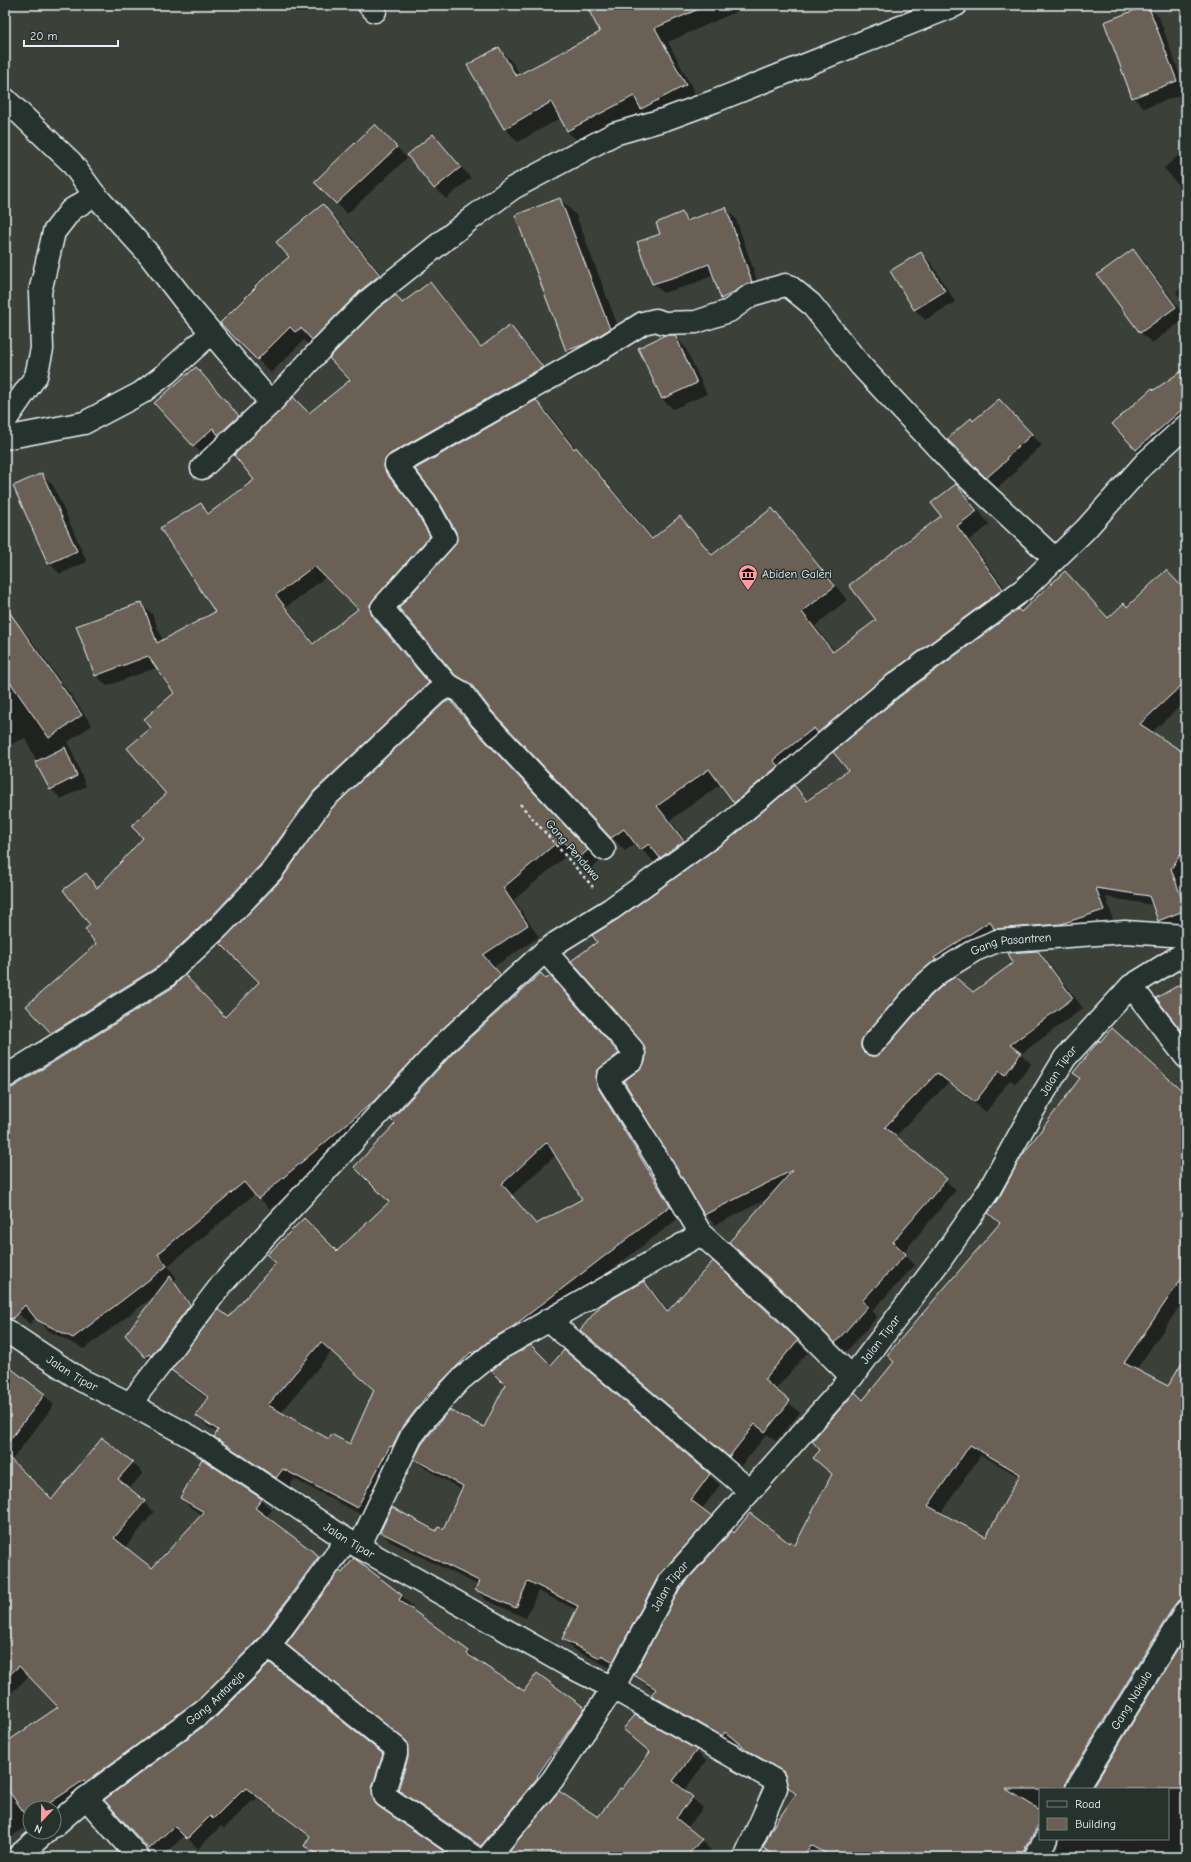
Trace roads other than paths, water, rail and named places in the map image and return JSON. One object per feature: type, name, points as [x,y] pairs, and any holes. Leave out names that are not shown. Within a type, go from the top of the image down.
[{"type":"street","points":[[202,468],[271,403],[330,339],[370,299],[472,218],[513,188],[614,134],[666,119],[715,101],[956,5]]},
{"type":"street","points":[[5,99],[71,162],[95,195],[146,251],[211,333],[271,403]]},
{"type":"street","points":[[5,421],[36,376],[42,348],[40,292],[54,232],[71,210],[95,195]]},
{"type":"street","points":[[449,687],[382,608],[445,538],[425,502],[396,465],[601,349],[643,323],[656,320],[664,323],[696,322],[729,310],[751,295],[785,285],[792,287],[811,304],[861,366],[954,466],[1055,559]]},
{"type":"street","points":[[5,438],[84,422],[141,392],[167,373],[211,333]]},
{"type":"street","points":[[130,1404],[222,1284],[445,1042],[545,951],[611,909],[725,827],[890,688],[1019,593],[1085,530],[1145,463],[1186,426]]},
{"type":"street","points":[[5,1077],[165,977],[219,927],[272,872],[323,800],[436,693],[444,688],[452,687],[461,692],[481,718],[604,849]]},
{"type":"street","name":"Gang Pasantren","points":[[873,1044],[922,987],[938,973],[975,950],[997,942],[1125,932],[1186,936]]},
{"type":"street","points":[[545,951],[632,1048],[634,1054],[633,1059],[608,1077],[608,1080],[658,1160],[700,1234],[783,1308],[852,1376]]},
{"type":"street","name":"Jalan Tipar","points":[[5,1330],[80,1380],[130,1404],[193,1438],[353,1543],[561,1661],[613,1688],[670,1581],[852,1376],[942,1258],[989,1190],[1064,1058],[1131,986],[1186,952]]},
{"type":"street","points":[[1131,986],[1186,1057]]},
{"type":"street","name":"Gang Antareja","points":[[62,1819],[86,1798],[208,1707],[269,1646],[353,1543],[397,1466],[411,1437],[424,1420],[460,1380],[497,1350],[700,1234]]},
{"type":"street","points":[[548,1320],[750,1491]]},
{"type":"street","name":"Gang Nakula","points":[[1077,1788],[1186,1611]]},
{"type":"street","points":[[269,1646],[396,1748],[396,1754],[384,1790],[385,1796],[474,1857]]},
{"type":"street","points":[[488,1857],[553,1779],[613,1688],[774,1780],[776,1788],[745,1857]]},
{"type":"street","points":[[86,1798],[138,1857]]},
{"type":"street","points":[[17,1857],[37,1840]]},
{"type":"street","points":[[1035,1857],[1045,1840]]},
{"type":"place","name":"Abiden Galeri","points":[[748,591]]}]
